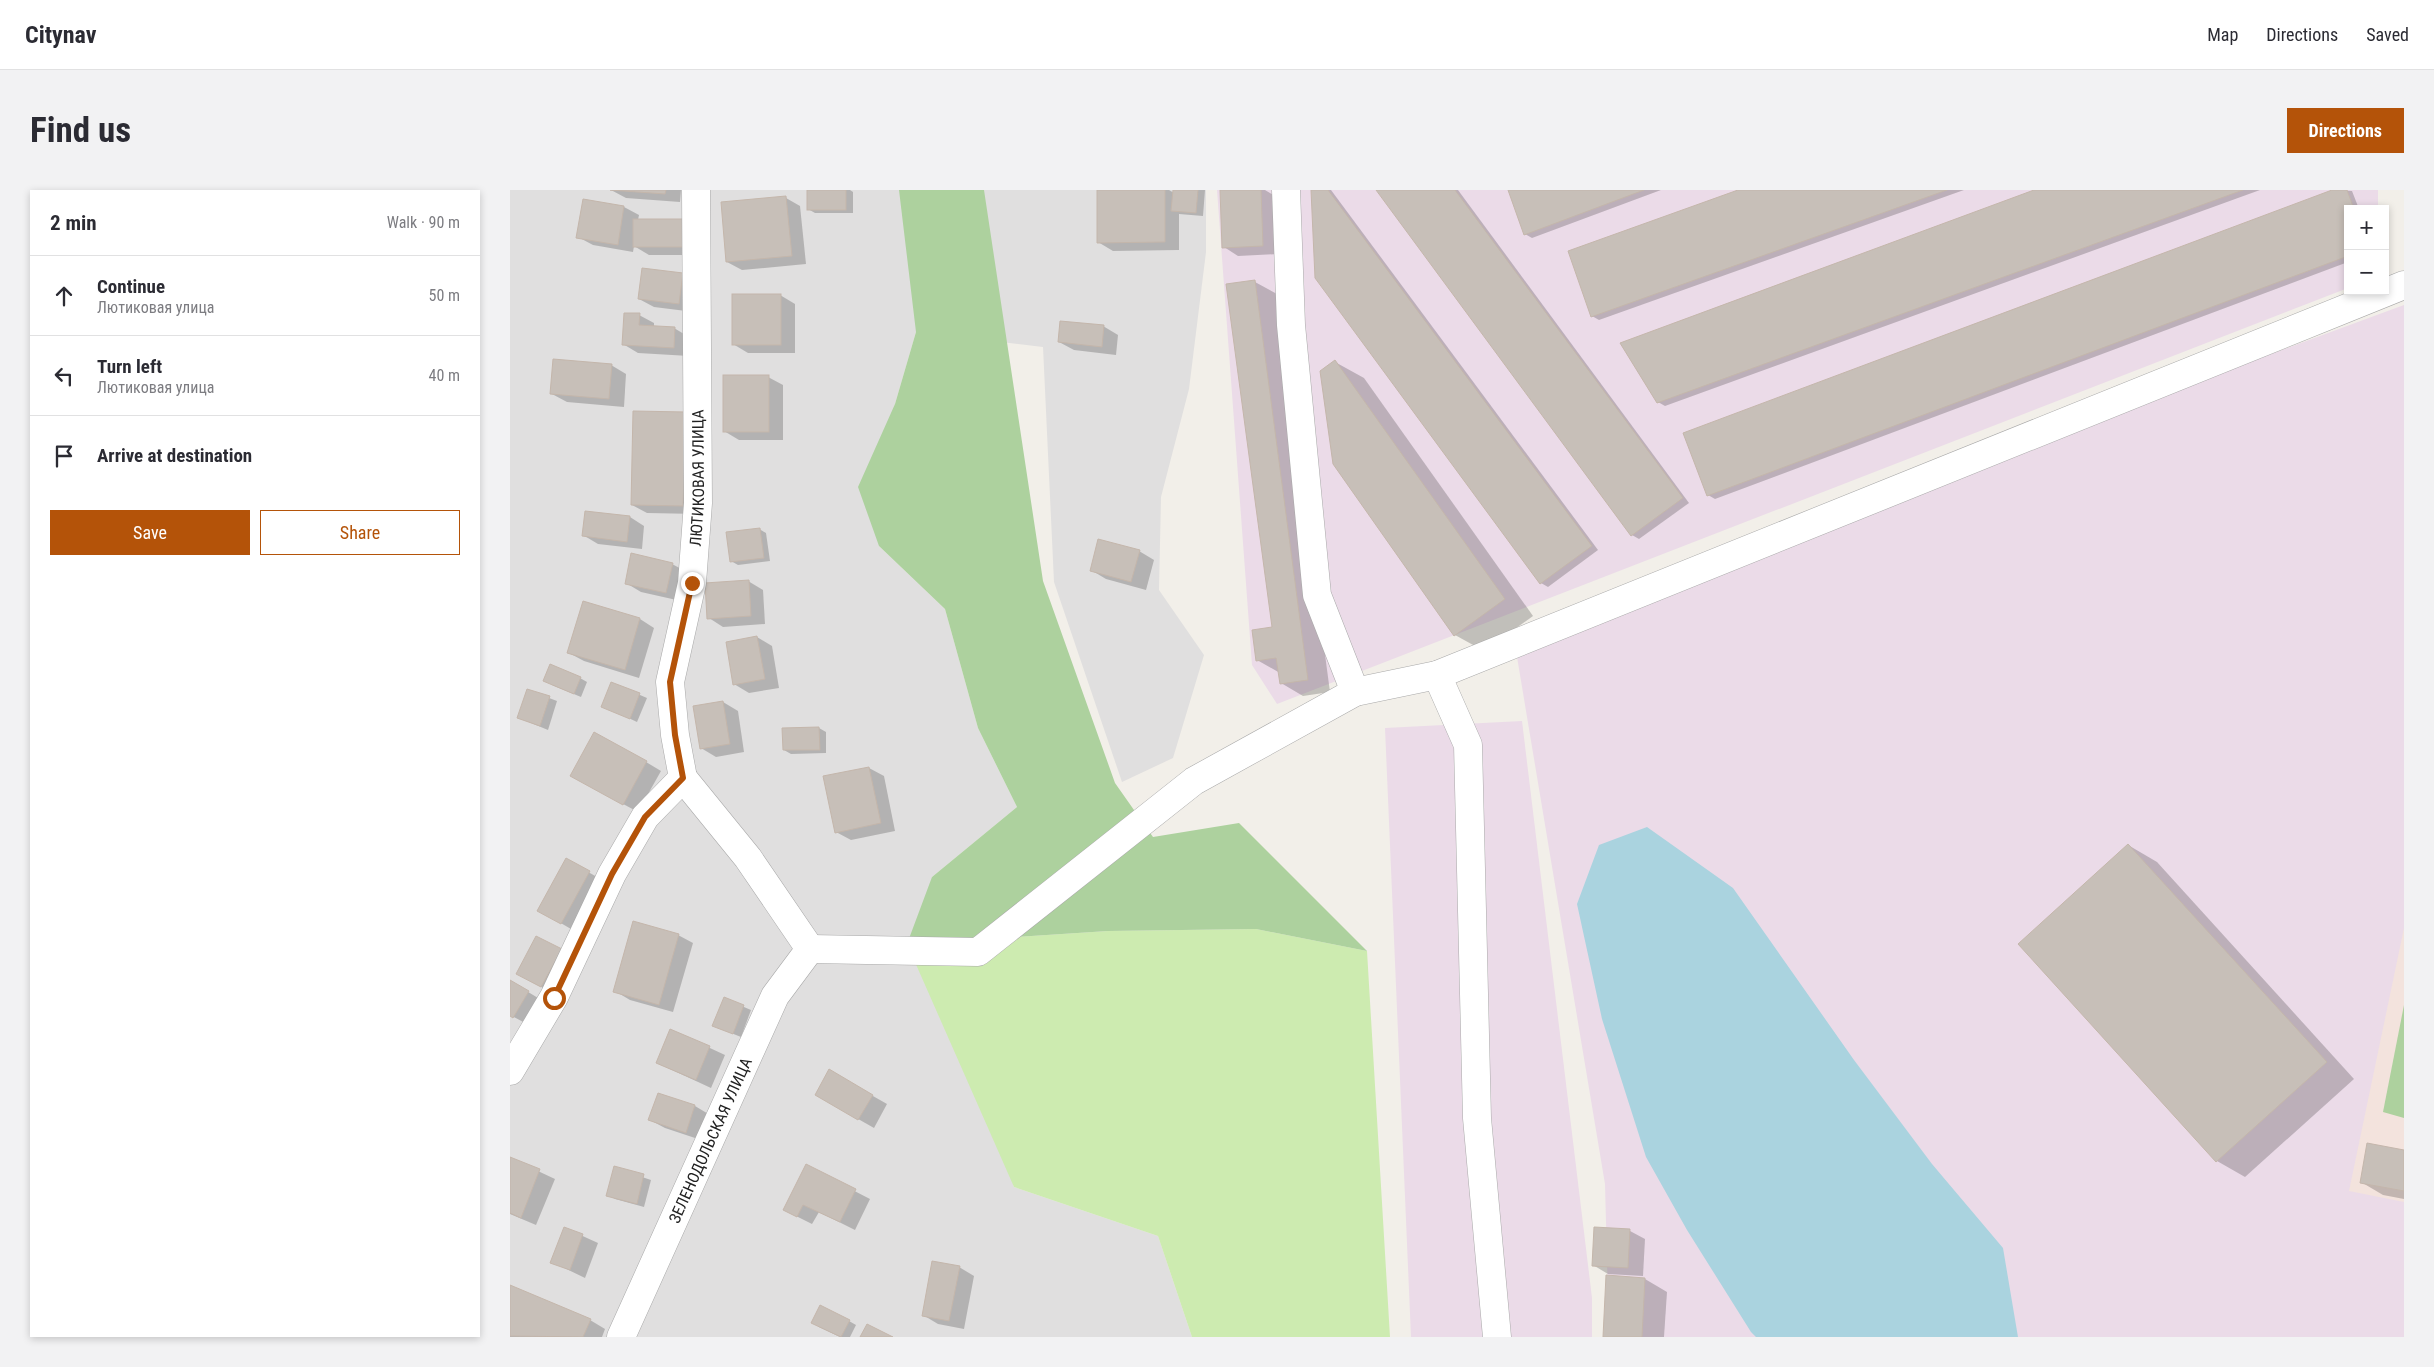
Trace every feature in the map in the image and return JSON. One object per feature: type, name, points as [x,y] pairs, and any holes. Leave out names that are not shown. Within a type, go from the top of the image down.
[{"type":"street","name":"ЛЮТИКОВАЯ УЛИЦА","points":[[683,778],[675,735],[670,682],[692,583],[698,503],[696,190]]},
{"type":"street","points":[[1286,190],[1291,325],[1318,595],[1355,692]]},
{"type":"street","points":[[510,1072],[554,998],[612,874],[640,825],[645,817],[683,778],[748,858],[810,949],[978,952],[1194,781],[1355,692],[1437,675],[2404,285]]},
{"type":"street","points":[[1437,675],[1468,745],[1478,1118],[1497,1337]]},
{"type":"street","name":"ЗЕЛЕНОДОЛЬСКАЯ УЛИЦА","points":[[621,1337],[775,996],[810,949]]},
{"type":"shaded area","points":[[510,190],[1206,190],[1206,252],[1189,389],[1161,497],[1159,590],[1204,655],[1173,758],[1122,782],[1054,582],[1043,347],[916,332],[895,404],[879,546],[945,609],[978,728],[1017,807],[932,877],[1014,1187],[1158,1236],[1192,1337],[510,1337]]},
{"type":"shaded area","points":[[1217,190],[2378,190],[2378,205],[2344,205],[2344,290],[1277,704],[1252,665]]},
{"type":"shaded area","points":[[2404,305],[2404,1337],[1609,1337],[1605,1184],[1513,633]]},
{"type":"shaded area","points":[[1522,721],[1592,1298],[1592,1337],[1411,1337],[1385,728]]},
{"type":"shaded area","points":[[2404,928],[2404,1202],[2349,1191]]},
{"type":"green space","points":[[899,190],[984,190],[1043,581],[1115,783],[1153,837],[1239,823],[1367,951],[1256,929],[1108,931],[907,944],[932,877],[1017,807],[978,728],[945,609],[879,546],[858,487],[895,404],[916,332]]},
{"type":"green space","points":[[1256,929],[1367,951],[1390,1337],[1192,1337],[1158,1236],[1014,1187],[907,944],[1108,931]]},
{"type":"green space","points":[[2404,1005],[2404,1118],[2383,1112]]},
{"type":"water","points":[[1647,827],[1733,888],[1854,1060],[1932,1164],[2003,1248],[2018,1337],[1756,1337],[1751,1332],[1687,1230],[1646,1157],[1602,1019],[1577,904],[1599,845]]},
{"type":"building","points":[[610,190],[666,190],[665,194]]},
{"type":"building","points":[[807,190],[846,190],[846,210],[807,210]]},
{"type":"building","points":[[1097,190],[1165,190],[1165,242],[1097,243]]},
{"type":"building","points":[[1173,190],[1198,190],[1196,213],[1171,211]]},
{"type":"building","points":[[1220,190],[1261,190],[1263,246],[1222,248]]},
{"type":"building","points":[[1311,190],[1328,190],[1592,546],[1540,584],[1315,278]]},
{"type":"building","points":[[1376,190],[1455,190],[1683,498],[1631,536]]},
{"type":"building","points":[[1508,190],[1644,190],[1524,235]]},
{"type":"building","points":[[1738,190],[1947,190],[1591,317],[1568,251]]},
{"type":"building","points":[[2034,190],[2243,190],[1657,403],[1620,343]]},
{"type":"building","points":[[2332,190],[2347,190],[2353,205],[2344,205],[2344,257],[1707,496],[1683,433]]},
{"type":"building","points":[[786,196],[792,256],[726,262],[721,202]]},
{"type":"building","points":[[583,199],[624,206],[618,245],[576,238]]},
{"type":"building","points":[[633,219],[686,219],[686,247],[633,247]]},
{"type":"building","points":[[642,268],[683,273],[679,304],[638,299]]},
{"type":"building","points":[[1255,280],[1308,680],[1280,684],[1276,658],[1256,661],[1252,630],[1272,627],[1226,284]]},
{"type":"building","points":[[732,294],[781,294],[781,345],[732,345]]},
{"type":"building","points":[[624,313],[640,313],[639,325],[675,327],[674,348],[622,345]]},
{"type":"building","points":[[1060,321],[1104,325],[1102,347],[1058,342]]},
{"type":"building","points":[[553,359],[612,364],[609,399],[550,394]]},
{"type":"building","points":[[1335,360],[1505,599],[1454,636],[1333,464],[1320,371]]},
{"type":"building","points":[[723,375],[769,375],[769,432],[723,432]]},
{"type":"building","points":[[633,411],[686,412],[683,506],[631,505]]},
{"type":"building","points":[[585,511],[630,516],[627,542],[582,536]]},
{"type":"building","points":[[760,528],[764,558],[730,562],[726,532]]},
{"type":"building","points":[[1098,539],[1140,550],[1131,582],[1090,571]]},
{"type":"building","points":[[631,553],[673,563],[666,593],[625,584]]},
{"type":"building","points":[[749,580],[751,616],[707,619],[705,583]]},
{"type":"building","points":[[583,601],[640,618],[625,670],[567,653]]},
{"type":"building","points":[[757,636],[765,679],[733,685],[726,642]]},
{"type":"building","points":[[550,664],[581,677],[574,694],[543,681]]},
{"type":"building","points":[[611,682],[640,693],[630,719],[601,707]]},
{"type":"building","points":[[527,689],[550,696],[540,726],[517,718]]},
{"type":"building","points":[[723,701],[730,744],[700,749],[693,706]]},
{"type":"building","points":[[819,727],[820,750],[783,750],[782,728]]},
{"type":"building","points":[[594,732],[647,761],[623,805],[570,776]]},
{"type":"building","points":[[869,767],[881,823],[835,833],[823,776]]},
{"type":"building","points":[[2128,844],[2327,1062],[2216,1162],[2018,944]]},
{"type":"building","points":[[566,858],[590,871],[561,924],[537,911]]},
{"type":"building","points":[[633,921],[679,934],[659,1005],[613,992]]},
{"type":"building","points":[[536,936],[562,949],[541,987],[516,974]]},
{"type":"building","points":[[510,980],[529,991],[513,1018],[510,1016]]},
{"type":"building","points":[[724,997],[744,1005],[733,1034],[712,1026]]},
{"type":"building","points":[[670,1029],[710,1046],[696,1080],[656,1063]]},
{"type":"building","points":[[829,1069],[873,1095],[858,1120],[815,1095]]},
{"type":"building","points":[[658,1093],[695,1105],[686,1133],[648,1120]]},
{"type":"building","points":[[2367,1143],[2404,1150],[2404,1191],[2360,1183]]},
{"type":"building","points":[[510,1157],[540,1169],[521,1218],[510,1213]]},
{"type":"building","points":[[806,1164],[856,1189],[840,1222],[803,1205],[797,1217],[783,1210]]},
{"type":"building","points":[[614,1166],[644,1174],[637,1204],[606,1196]]},
{"type":"building","points":[[564,1227],[583,1234],[570,1270],[550,1263]]},
{"type":"building","points":[[1594,1227],[1630,1229],[1628,1268],[1592,1266]]},
{"type":"building","points":[[932,1261],[960,1266],[949,1321],[922,1316]]},
{"type":"building","points":[[1606,1275],[1645,1278],[1642,1337],[1603,1337]]},
{"type":"building","points":[[510,1285],[591,1319],[583,1337],[510,1336]]},
{"type":"building","points":[[820,1305],[850,1320],[841,1337],[811,1323]]},
{"type":"building","points":[[867,1324],[893,1337],[860,1337]]},
{"type":"route","points":[[554,998],[612,874],[645,817],[683,778],[675,735],[670,682],[692,583]]}]
